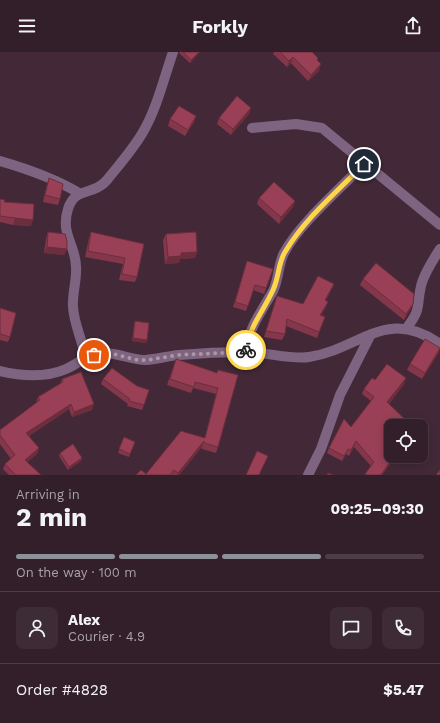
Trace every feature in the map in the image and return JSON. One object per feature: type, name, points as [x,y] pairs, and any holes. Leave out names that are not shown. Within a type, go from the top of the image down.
[{"type":"street","points":[[85,356],[75,321],[73,306],[76,267],[73,251],[64,228],[68,209],[72,198],[79,193],[96,189],[105,182],[143,133],[151,116],[173,52]]},
{"type":"street","points":[[252,128],[296,124],[322,128],[440,225]]},
{"type":"street","points":[[0,161],[62,183],[79,193]]},
{"type":"street","points":[[245,352],[248,338],[254,323],[274,289],[284,253],[298,232],[364,164]]},
{"type":"street","points":[[406,328],[419,309],[421,285],[440,249]]},
{"type":"street","points":[[0,371],[17,375],[53,373],[66,369],[85,356],[104,353],[137,360],[148,360],[178,355],[245,352],[308,358],[321,355],[371,334],[388,329],[406,328],[428,336],[440,344]]},
{"type":"street","points":[[308,475],[322,449],[340,395],[371,334]]},
{"type":"building","points":[[183,52],[199,52],[191,60]]},
{"type":"building","points":[[280,52],[312,52],[321,64],[311,75],[293,57],[289,61]]},
{"type":"building","points":[[237,96],[251,108],[233,129],[219,118]]},
{"type":"building","points":[[179,106],[196,116],[188,130],[170,119]]},
{"type":"building","points":[[49,178],[63,184],[60,199],[45,195]]},
{"type":"building","points":[[274,182],[295,201],[281,217],[259,198]]},
{"type":"building","points":[[0,199],[5,200],[4,202],[34,204],[33,220],[0,216]]},
{"type":"building","points":[[48,232],[65,234],[67,249],[47,247]]},
{"type":"building","points":[[91,232],[144,244],[137,277],[122,274],[125,258],[88,251]]},
{"type":"building","points":[[196,232],[197,252],[181,253],[181,256],[168,257],[166,234]]},
{"type":"building","points":[[247,261],[273,269],[266,288],[255,285],[248,306],[235,302]]},
{"type":"building","points":[[376,263],[414,294],[413,304],[406,314],[363,279]]},
{"type":"building","points":[[318,276],[334,284],[325,300],[328,302],[320,315],[325,317],[319,332],[287,319],[285,334],[266,331],[277,296],[303,304]]},
{"type":"building","points":[[0,308],[16,313],[10,337],[0,334]]},
{"type":"building","points":[[135,321],[149,323],[147,340],[133,338]]},
{"type":"building","points":[[425,339],[440,348],[425,373],[410,364]]},
{"type":"building","points":[[176,359],[217,373],[218,370],[238,375],[218,447],[204,443],[204,441],[178,473],[174,470],[170,475],[136,475],[141,470],[146,474],[181,431],[205,438],[218,388],[195,382],[194,387],[170,379]]},
{"type":"building","points":[[387,364],[406,378],[387,402],[405,419],[384,419],[384,463],[389,463],[381,475],[367,475],[365,474],[374,462],[356,441],[351,450],[348,449],[344,456],[329,448],[344,419],[351,427],[374,397],[364,389],[372,378],[375,380]]},
{"type":"building","points":[[112,368],[137,386],[149,390],[144,405],[129,401],[130,399],[103,379]]},
{"type":"building","points":[[81,372],[94,404],[74,412],[71,404],[26,433],[39,448],[25,460],[41,475],[16,475],[5,464],[15,455],[0,435],[0,430],[40,400],[38,397],[63,382],[62,379]]},
{"type":"building","points":[[124,437],[135,442],[130,454],[119,449]]},
{"type":"building","points":[[73,444],[82,458],[69,467],[60,453]]},
{"type":"building","points":[[257,451],[268,456],[259,475],[246,475]]},
{"type":"way so far","points":[[94,355],[104,353],[137,360],[148,360],[178,355],[245,352],[246,350]]},
{"type":"route","points":[[246,350],[248,338],[254,323],[274,289],[284,253],[298,232],[364,164]]}]
